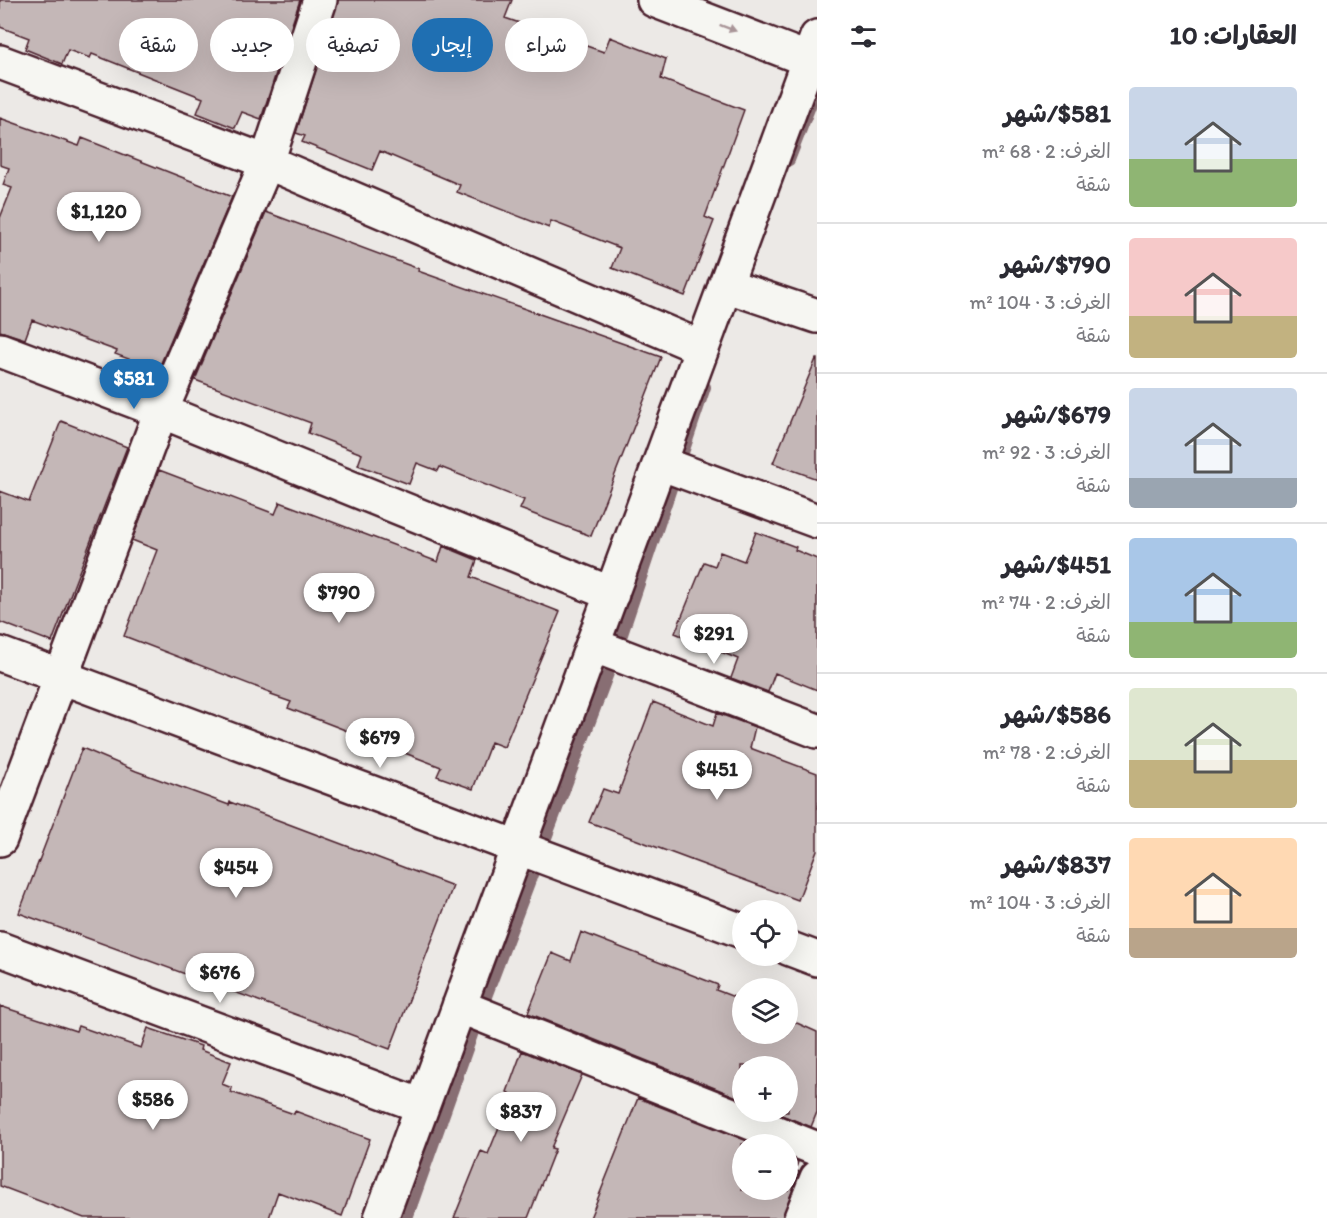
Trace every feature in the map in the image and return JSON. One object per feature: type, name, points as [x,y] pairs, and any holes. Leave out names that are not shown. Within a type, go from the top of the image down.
[{"type":"street","points":[[0,839],[161,411],[267,162],[320,0]]},
{"type":"street","points":[[381,1218],[725,285],[814,53],[654,0]]},
{"type":"street","points":[[0,62],[267,162],[702,348]]},
{"type":"street","points":[[725,285],[817,316]]},
{"type":"street","points":[[0,350],[161,411],[612,594]]},
{"type":"street","points":[[660,463],[817,521]]},
{"type":"street","points":[[593,645],[817,731]]},
{"type":"street","points":[[0,654],[732,927]]},
{"type":"street","points":[[0,949],[422,1106]]},
{"type":"street","points":[[798,952],[817,959]]},
{"type":"street","points":[[459,1006],[817,1149]]},
{"type":"street","points":[[801,1218],[817,1178]]},
{"type":"building","points":[[0,0],[300,0],[294,18],[210,18],[210,72],[276,72],[261,119],[242,112],[235,128],[197,113],[203,98],[137,72],[198,72],[198,18],[119,18],[119,65],[92,54],[90,58],[68,50],[62,64],[25,49],[29,38],[0,27]]},
{"type":"building","points":[[338,0],[512,0],[505,18],[505,72],[588,72],[588,47],[604,52],[610,37],[666,59],[661,79],[744,110],[705,217],[714,221],[685,296],[612,268],[620,248],[551,221],[549,228],[457,192],[460,185],[380,151],[372,170],[302,142],[305,136],[296,133],[315,72],[400,72],[400,18],[332,18]]},
{"type":"building","points":[[0,118],[79,146],[82,138],[232,197],[158,370],[115,354],[117,351],[32,320],[25,339],[0,331],[0,218],[12,188],[3,185],[9,168],[0,165]]},
{"type":"building","points":[[266,212],[419,269],[418,271],[661,357],[591,536],[520,509],[524,500],[440,467],[438,471],[417,463],[409,484],[358,465],[362,454],[308,433],[311,423],[195,380]]},
{"type":"building","points":[[817,359],[817,479],[773,463]]},
{"type":"building","points":[[61,421],[127,447],[52,642],[0,622],[0,491],[29,502]]},
{"type":"building","points":[[159,470],[275,514],[280,502],[438,562],[443,546],[477,560],[471,577],[560,612],[504,747],[491,742],[473,789],[437,776],[441,767],[288,708],[291,702],[271,695],[272,693],[124,636],[157,550],[132,540]]},
{"type":"building","points":[[756,532],[796,547],[795,550],[817,559],[817,690],[775,673],[768,692],[731,678],[738,659],[675,633],[704,562],[715,566],[720,552],[744,561]]},
{"type":"building","points":[[653,702],[713,726],[717,713],[755,727],[750,748],[817,773],[817,850],[798,900],[589,822],[603,789],[618,794]]},
{"type":"building","points":[[82,748],[136,771],[229,805],[230,802],[453,886],[390,1049],[19,913]]},
{"type":"building","points":[[581,932],[718,985],[716,990],[732,996],[732,1044],[798,1044],[798,1023],[817,1032],[817,1112],[811,1127],[798,1122],[798,1056],[732,1056],[732,1095],[528,1013],[552,953],[571,961]]},
{"type":"building","points":[[0,1006],[76,1031],[78,1026],[141,1048],[148,1028],[201,1046],[200,1050],[231,1062],[222,1084],[232,1088],[231,1092],[294,1114],[295,1111],[370,1139],[342,1216],[278,1192],[269,1218],[84,1218],[0,1186]]},
{"type":"building","points":[[522,1051],[582,1075],[551,1148],[555,1149],[528,1218],[454,1218],[481,1151],[488,1154],[512,1095],[507,1092]]},
{"type":"building","points":[[638,1098],[732,1135],[732,1200],[789,1200],[783,1218],[590,1218]]},
{"type":"waterway","points":[[789,160],[817,88]]},
{"type":"waterway","points":[[407,1218],[479,1015],[615,655],[705,387]]}]
